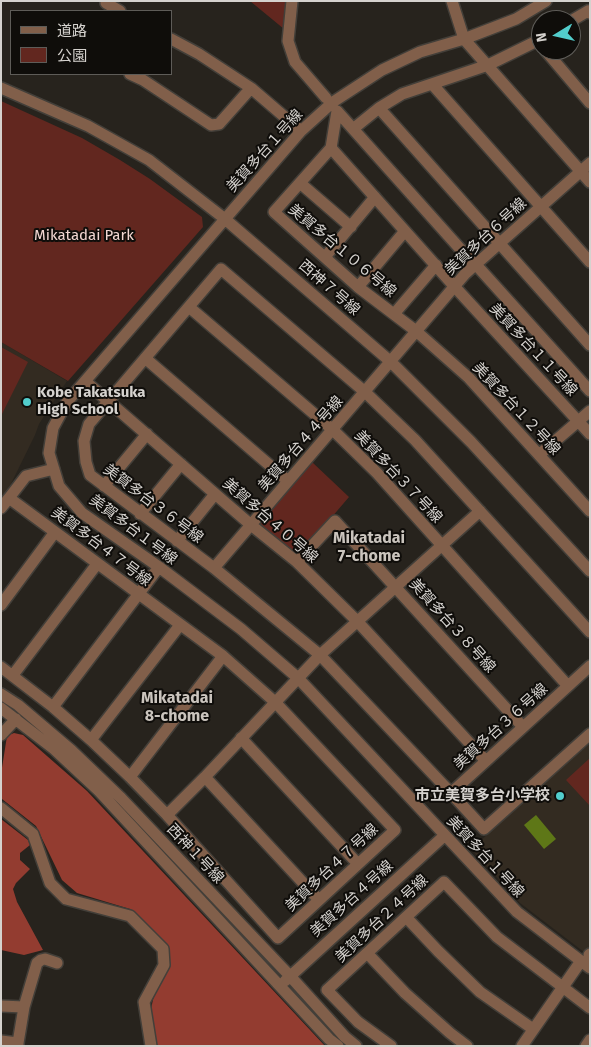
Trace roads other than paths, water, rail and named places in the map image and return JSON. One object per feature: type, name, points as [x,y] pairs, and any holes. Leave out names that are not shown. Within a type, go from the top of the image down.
[{"type":"street","points":[[292,1],[288,42],[295,62],[326,98]]},
{"type":"street","points":[[452,1],[464,38],[585,168],[590,182]]},
{"type":"street","name":"美賀多台１号線","points":[[546,1],[516,19],[420,52],[382,70],[333,102],[301,130],[67,402],[53,428],[49,453],[59,486],[82,513],[159,567],[240,629],[298,678],[517,912],[587,959]]},
{"type":"street","points":[[105,5],[118,10]]},
{"type":"street","points":[[172,40],[251,88],[301,130]]},
{"type":"street","points":[[353,129],[402,94],[433,85],[531,48]]},
{"type":"street","points":[[554,60],[590,103]]},
{"type":"street","points":[[132,75],[211,124],[219,124],[251,88]]},
{"type":"street","points":[[433,85],[590,262]]},
{"type":"street","name":"西神７号線","points":[[1,88],[88,126],[148,160],[225,218],[391,362],[472,442],[590,571]]},
{"type":"street","points":[[380,108],[590,345]]},
{"type":"street","points":[[454,286],[331,148],[337,111],[590,391]]},
{"type":"street","name":"美賀多台１０６号線","points":[[331,148],[274,212],[358,286],[416,331]]},
{"type":"street","name":"美賀多台６号線","points":[[391,362],[465,274],[585,168]]},
{"type":"street","points":[[300,183],[351,227]]},
{"type":"street","points":[[325,257],[375,197]]},
{"type":"street","points":[[358,286],[405,231]]},
{"type":"street","points":[[394,314],[436,266]]},
{"type":"street","name":"美賀多台３６号線","points":[[590,632],[415,440],[365,392],[221,269],[89,424],[84,441],[86,462],[90,476],[214,568],[320,655],[451,792],[590,666]]},
{"type":"street","name":"美賀多台１１号線","points":[[454,286],[590,434]]},
{"type":"street","name":"美賀多台３７号線","points":[[189,307],[332,430],[378,473],[568,686]]},
{"type":"street","name":"美賀多台１２号線","points":[[416,331],[470,378],[590,512]]},
{"type":"street","points":[[145,358],[288,481]]},
{"type":"street","name":"美賀多台４４号線","points":[[214,568],[391,362]]},
{"type":"street","name":"美賀多台４０号線","points":[[85,381],[215,494],[297,562],[357,621],[486,761]]},
{"type":"street","points":[[539,455],[590,411]]},
{"type":"street","points":[[104,486],[147,434]]},
{"type":"street","points":[[140,514],[181,464]]},
{"type":"street","points":[[1,508],[26,476],[54,469]]},
{"type":"street","points":[[177,541],[215,494]]},
{"type":"street","name":"美賀多台４７号線","points":[[1,667],[53,707],[130,777],[167,815],[278,938],[396,830],[275,702],[222,656],[9,498]]},
{"type":"street","points":[[167,815],[320,655],[480,511]]},
{"type":"street","name":"美賀多台３８号線","points":[[297,562],[335,521],[523,727]]},
{"type":"street","points":[[1,605],[55,532]]},
{"type":"street","points":[[13,675],[97,564]]},
{"type":"street","points":[[53,707],[159,567]]},
{"type":"street","points":[[91,740],[180,625]]},
{"type":"street","points":[[130,777],[222,656]]},
{"type":"street","name":"西神１号線","points":[[1,694],[18,705],[71,750],[114,791],[290,976],[345,1037],[356,1046]]},
{"type":"street","name":"西神１号線","points":[[1,708],[54,749],[98,791],[338,1046]]},
{"type":"street","points":[[1,735],[16,719]]},
{"type":"street","points":[[451,792],[484,829],[590,734]]},
{"type":"street","points":[[241,738],[358,864]]},
{"type":"street","points":[[205,777],[319,900]]},
{"type":"street","points":[[1,808],[33,834],[50,883],[66,899],[130,916],[163,949],[164,965],[144,1002],[151,1046]]},
{"type":"street","name":"美賀多台４号線","points":[[279,985],[444,836]]},
{"type":"street","name":"美賀多台２４号線","points":[[391,1046],[358,1022],[327,990],[444,882],[498,937],[590,1008]]},
{"type":"street","points":[[406,917],[480,992],[534,1029]]},
{"type":"street","points":[[367,953],[405,992],[467,1046]]},
{"type":"street","points":[[1,1041],[18,1044],[24,1007],[37,964],[45,959],[57,963]]},
{"type":"street","points":[[522,1046],[563,988],[587,959]]},
{"type":"street","points":[[1,1006],[24,1007]]},
{"type":"street","points":[[586,1046],[590,1040]]},
{"type":"place","name":"Kobe Takatsuka High School","points":[[27,402]]},
{"type":"place","name":"市立美賀多台小学校","points":[[560,796]]},
{"type":"district","name":"Mikatadai 7-chome","points":[[369,548]]},
{"type":"district","name":"Mikatadai 8-chome","points":[[177,708]]},
{"type":"park label","name":"Mikatadai Park","points":[[84,236]]}]
